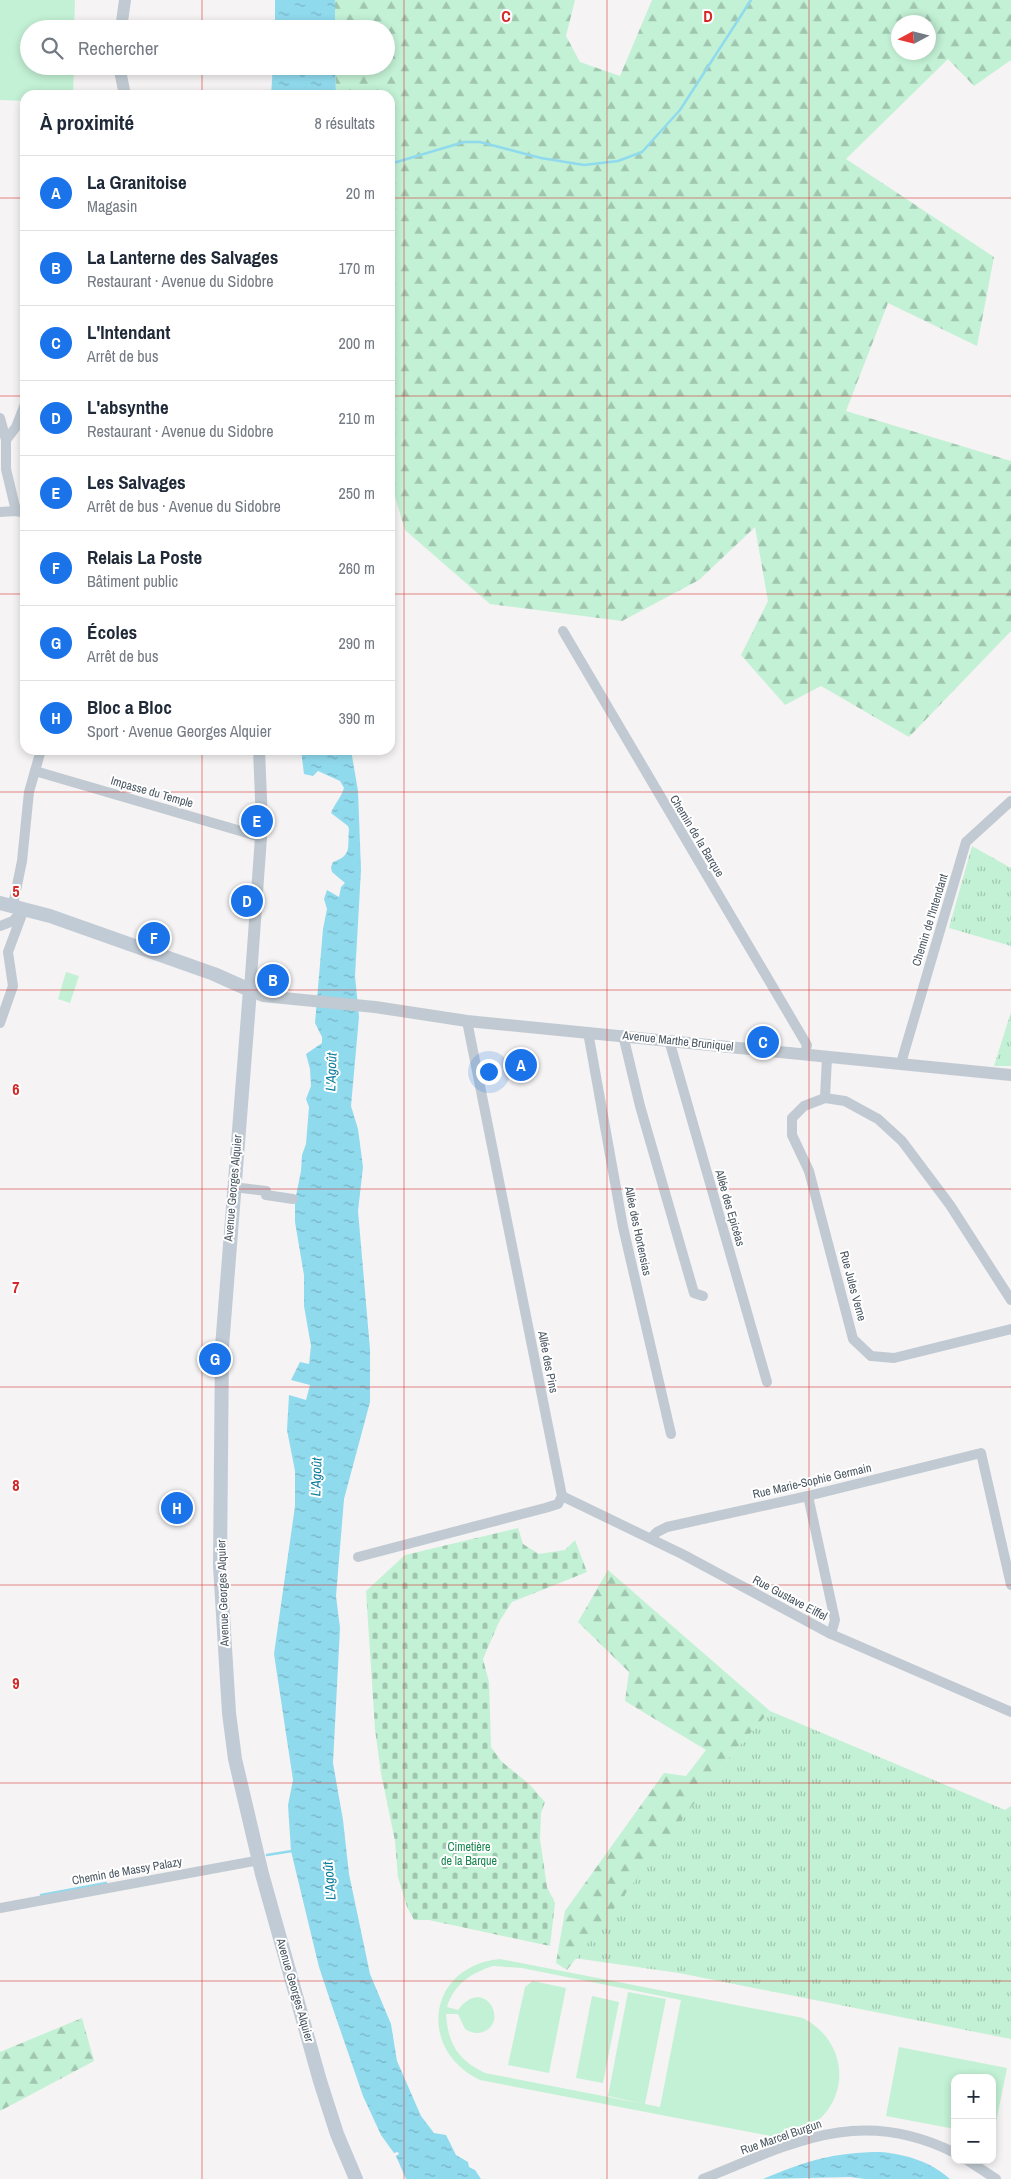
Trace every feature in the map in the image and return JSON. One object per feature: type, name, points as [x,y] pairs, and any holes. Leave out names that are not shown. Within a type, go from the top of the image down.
[{"type":"main road","points":[[14,910],[204,970],[250,990]]},
{"type":"main road","name":"Avenue Georges Alquier","points":[[250,990],[233,1187],[222,1347],[220,1566],[229,1713],[235,1759],[244,1804],[320,2081],[337,2134],[356,2179]]},
{"type":"street","points":[[116,0],[118,20]]},
{"type":"street","points":[[119,20],[121,0]]},
{"type":"street","points":[[120,20],[125,0]]},
{"type":"street","points":[[122,75],[124,90]]},
{"type":"street","points":[[6,440],[16,427],[20,417]]},
{"type":"street","points":[[0,418],[6,440],[6,469],[20,509]]},
{"type":"street","points":[[0,512],[20,512]]},
{"type":"street","name":"Chemin de la Barque","points":[[563,630],[807,1045],[805,1054]]},
{"type":"street","points":[[0,926],[12,922],[22,861],[29,792],[40,755]]},
{"type":"street","points":[[250,990],[261,838],[262,784],[259,755]]},
{"type":"street","name":"Impasse du Temple","points":[[35,771],[261,838]]},
{"type":"street","name":"Chemin de l'Intendant","points":[[901,1063],[966,842],[1011,801]]},
{"type":"street","points":[[0,1023],[13,986],[8,952],[14,910]]},
{"type":"street","name":"Avenue Marthe Bruniquel","points":[[250,990],[263,996],[375,1007],[467,1021],[1011,1075]]},
{"type":"street","name":"Allée des Pins","points":[[467,1021],[562,1496]]},
{"type":"street","name":"Allée des Hortensias","points":[[588,1032],[623,1227],[671,1434]]},
{"type":"street","points":[[623,1035],[640,1106],[694,1293],[703,1296]]},
{"type":"street","name":"Allée des Epicéas","points":[[669,1040],[767,1382]]},
{"type":"street","points":[[826,1056],[825,1098],[845,1101],[878,1119],[902,1141],[950,1205],[1011,1300]]},
{"type":"street","name":"Rue Jules Verne","points":[[825,1098],[804,1106],[792,1118],[792,1135],[809,1171],[854,1339],[871,1356],[894,1358],[1011,1329]]},
{"type":"street","points":[[233,1187],[266,1192],[266,1195],[293,1199]]},
{"type":"street","name":"Rue Marie-Sophie Germain","points":[[651,1538],[657,1532],[667,1527],[808,1496],[981,1453],[1011,1584]]},
{"type":"street","points":[[358,1557],[545,1508],[558,1504],[562,1496]]},
{"type":"street","name":"Rue Gustave Eiffel","points":[[562,1496],[651,1538],[831,1634],[1011,1712]]},
{"type":"street","points":[[808,1496],[836,1620],[831,1634]]},
{"type":"street","name":"Chemin de Massy Palazy","points":[[0,1908],[260,1860]]},
{"type":"street","name":"Rue Marcel Burgun","points":[[703,2179],[803,2140],[857,2129],[885,2130],[913,2135],[951,2150]]},
{"type":"street","points":[[973,2164],[996,2179]]},
{"type":"green space","points":[[0,0],[75,0],[74,20],[20,20],[20,75],[74,75],[73,90],[20,90],[20,101],[0,100]]},
{"type":"green space","points":[[333,0],[575,0],[566,36],[580,62],[620,76],[652,0],[1011,0],[1011,60],[974,86],[948,59],[846,159],[994,257],[977,346],[888,303],[846,411],[1011,461],[1011,631],[909,737],[821,686],[785,705],[741,655],[768,601],[755,527],[699,580],[622,621],[490,604],[405,530],[395,497],[395,90],[336,90],[335,75],[395,75],[395,20],[334,20]]},
{"type":"green space","points":[[972,846],[1011,868],[1011,946],[949,928]]},
{"type":"green space","points":[[66,972],[79,976],[70,1003],[58,999]]},
{"type":"green space","points":[[1011,1012],[1011,1066],[994,1066]]},
{"type":"green space","name":"Cimetière de la Barque","points":[[518,1528],[523,1544],[539,1554],[565,1550],[575,1540],[587,1572],[512,1602],[499,1622],[483,1659],[489,1682],[491,1747],[501,1761],[529,1784],[545,1802],[541,1813],[540,1839],[547,1887],[555,1903],[550,1946],[429,1920],[414,1920],[407,1907],[398,1877],[395,1841],[381,1773],[375,1729],[366,1591],[405,1555]]},
{"type":"green space","points":[[608,1570],[770,1711],[732,1754],[567,1970],[556,1963],[565,1911],[664,1773],[686,1776],[706,1750],[625,1701],[629,1672],[578,1622]]},
{"type":"green space","points":[[770,1711],[1005,1810],[1011,1806],[1011,2039],[679,1973],[574,1958],[732,1754]]},
{"type":"green space","points":[[500,1959],[803,2018],[822,2032],[834,2049],[839,2068],[838,2088],[831,2106],[818,2121],[799,2132],[776,2137],[480,2080],[460,2066],[446,2049],[439,2030],[439,2011],[445,1992],[457,1977],[476,1965]],"holes":[[[493,1966],[522,1968],[681,2000],[660,2107],[645,2104],[666,1999],[628,1992],[608,2096],[644,2104],[485,2073],[461,2057],[449,2034],[446,2014],[458,2014],[465,2029],[478,2033],[491,2027],[494,2011],[484,1999],[477,1997],[468,2000],[458,2010],[447,2007],[454,1992],[464,1980]]]},
{"type":"green space","points":[[533,1981],[566,1988],[549,2073],[508,2065],[525,1987]]},
{"type":"green space","points":[[592,1996],[619,2002],[603,2083],[576,2078]]},
{"type":"green space","points":[[82,2018],[94,2061],[0,2111],[0,2052]]},
{"type":"green space","points":[[899,2047],[1007,2068],[996,2122],[996,2074],[951,2074],[951,2128],[886,2116]]},
{"type":"water","points":[[275,0],[335,0],[335,20],[275,20]]},
{"type":"water","points":[[272,75],[335,75],[336,90],[271,90]]},
{"type":"water","name":"L'Agoût","points":[[302,755],[352,755],[358,791],[361,870],[355,976],[359,1017],[351,1106],[358,1129],[363,1167],[358,1211],[370,1349],[370,1402],[344,1499],[336,1596],[340,1628],[333,1763],[343,1820],[349,1874],[370,1974],[391,2024],[397,2061],[421,2116],[434,2133],[446,2135],[456,2155],[468,2162],[469,2167],[475,2170],[481,2179],[406,2179],[396,2156],[399,2154],[398,2152],[394,2153],[381,2135],[363,2096],[319,1967],[291,1851],[288,1805],[293,1780],[274,1654],[295,1506],[295,1471],[287,1430],[289,1395],[306,1400],[310,1385],[291,1380],[300,1362],[309,1364],[311,1346],[304,1306],[304,1275],[295,1222],[295,1201],[302,1155],[306,1144],[309,1107],[306,1099],[311,1086],[310,1069],[306,1054],[322,1043],[322,1037],[315,1023],[323,929],[327,909],[324,899],[327,890],[339,897],[341,887],[345,883],[332,872],[331,867],[333,862],[344,856],[348,850],[349,829],[348,826],[331,813],[344,788],[340,781],[318,771],[313,776],[304,774]]},
{"type":"water","points":[[864,2152],[900,2155],[926,2163],[950,2179],[865,2179],[850,2177],[763,2179],[820,2159]]},
{"type":"waterway","points":[[395,163],[464,142],[480,142],[541,158],[584,165],[618,161],[642,152],[680,110],[751,0]]},
{"type":"waterway","points":[[267,1855],[292,1851]]},
{"type":"waterway","points":[[41,1895],[106,1883]]},
{"type":"place","name":"Les Salvages","points":[[257,821]]},
{"type":"place","name":"L'absynthe","points":[[247,901]]},
{"type":"place","name":"Relais La Poste","points":[[154,938]]},
{"type":"place","name":"La Lanterne des Salvages","points":[[273,980]]},
{"type":"place","name":"L'Intendant","points":[[763,1042]]},
{"type":"place","name":"La Granitoise","points":[[521,1065]]},
{"type":"place","name":"Écoles","points":[[215,1359]]},
{"type":"place","name":"Bloc a Bloc","points":[[177,1508]]}]
